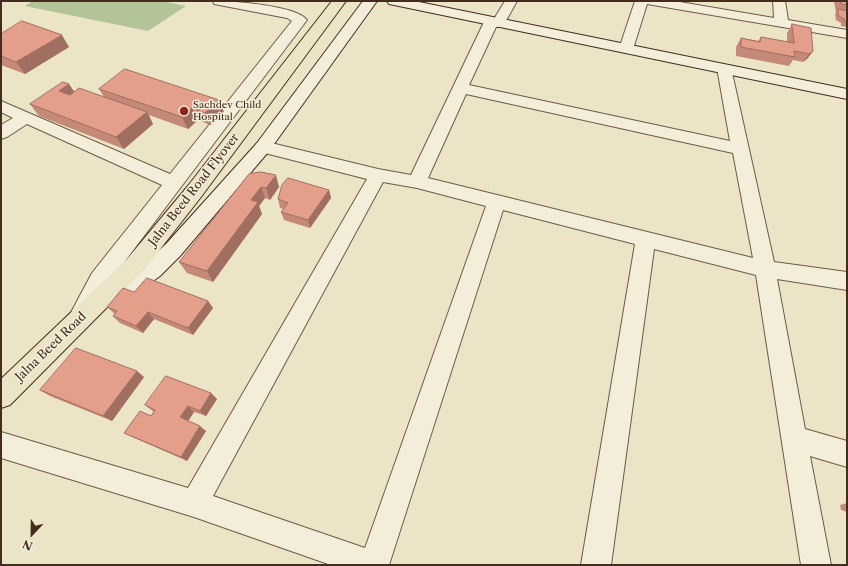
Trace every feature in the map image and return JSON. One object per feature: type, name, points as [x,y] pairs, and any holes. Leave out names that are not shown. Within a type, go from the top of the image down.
[{"type":"main road","name":"Jalna Beed Road Flyover","points":[[101,298],[135,265],[194,192],[339,1]]},
{"type":"main road","name":"Jalna Beed Road","points":[[1,396],[101,298]]},
{"type":"street","points":[[76,322],[99,279],[300,20],[291,15],[219,1]]},
{"type":"street","points":[[101,298],[134,283],[164,260],[263,147],[370,1]]},
{"type":"street","points":[[394,1],[494,23],[724,68],[847,94]]},
{"type":"street","points":[[417,182],[460,88],[494,23],[511,1]]},
{"type":"street","points":[[626,49],[641,1]]},
{"type":"street","points":[[651,1],[847,34]]},
{"type":"street","points":[[779,1],[781,22]]},
{"type":"street","points":[[724,68],[765,269],[816,565]]},
{"type":"street","points":[[460,88],[740,149]]},
{"type":"street","points":[[1,106],[173,183]]},
{"type":"street","points":[[1,134],[26,117]]},
{"type":"street","points":[[263,147],[378,176],[417,182],[496,203],[765,269],[847,281]]},
{"type":"street","points":[[194,503],[378,176]]},
{"type":"street","points":[[1,445],[194,503],[373,565],[496,203]]},
{"type":"street","points":[[596,565],[646,240]]},
{"type":"street","points":[[794,438],[847,454]]},
{"type":"green space","points":[[33,1],[162,1],[186,6],[148,31],[25,6]]},
{"type":"building","points":[[841,1],[847,1],[847,5],[841,4]]},
{"type":"building","points":[[838,9],[847,11],[847,22],[839,16]]},
{"type":"building","points":[[22,21],[62,35],[16,62],[1,56],[1,34]]},
{"type":"building","points":[[792,24],[811,28],[813,51],[809,54],[794,51],[795,57],[741,47],[741,38],[760,42],[761,37],[794,43]]},
{"type":"building","points":[[125,69],[219,100],[205,113],[192,108],[182,117],[99,89]]},
{"type":"building","points":[[63,82],[69,84],[59,91],[70,95],[79,88],[147,112],[116,137],[30,104]]},
{"type":"building","points":[[261,172],[276,175],[266,188],[261,187],[251,200],[258,202],[207,271],[179,262],[249,174]]},
{"type":"building","points":[[288,178],[329,190],[308,220],[281,212],[288,203],[278,199],[282,185]]},
{"type":"building","points":[[147,278],[208,301],[188,328],[148,312],[136,326],[113,316],[117,311],[107,307],[123,288],[134,292]]},
{"type":"building","points":[[76,348],[137,371],[103,416],[40,390]]},
{"type":"building","points":[[166,376],[211,393],[200,411],[188,406],[180,417],[200,426],[181,457],[124,433],[140,411],[151,416],[155,410],[145,405]]},
{"type":"place","name":"Sachdev Child Hospital","points":[[184,111]]}]
